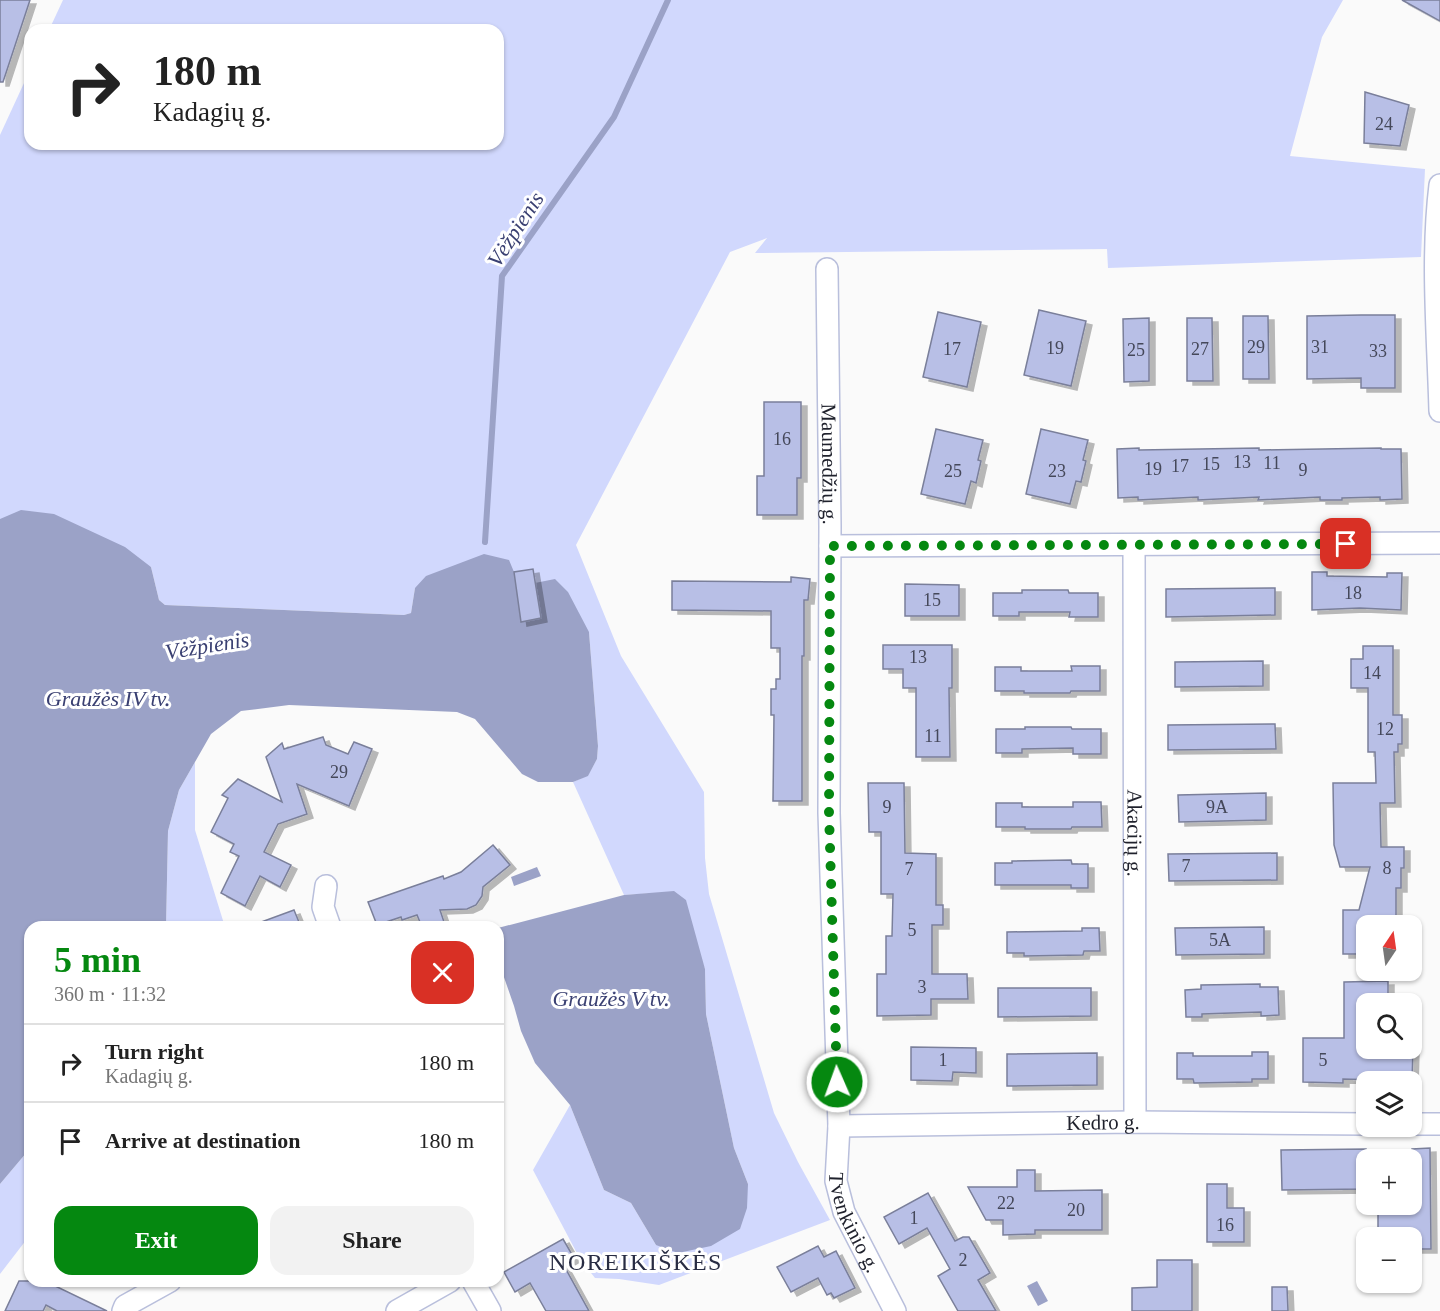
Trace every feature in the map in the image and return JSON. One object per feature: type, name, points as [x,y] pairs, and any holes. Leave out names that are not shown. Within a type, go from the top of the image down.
[{"type":"street","points":[[1440,185],[1436,269],[1440,411]]},
{"type":"street","name":"Maumedžių g.","points":[[827,269],[830,546],[829,813],[839,1126]]},
{"type":"street","points":[[830,546],[1440,543]]},
{"type":"street","name":"Akacijų g.","points":[[1134,545],[1135,1122]]},
{"type":"street","points":[[326,886],[323,907],[328,921]]},
{"type":"street","name":"Kedro g.","points":[[839,1126],[1135,1122],[1356,1124]]},
{"type":"street","points":[[1422,1124],[1440,1124]]},
{"type":"street","name":"Tvenkinio g.","points":[[839,1126],[836,1181],[844,1212],[895,1311]]},
{"type":"street","points":[[123,1311],[125,1306],[159,1287]]},
{"type":"street","points":[[397,1311],[439,1287]]},
{"type":"street","points":[[476,1287],[490,1311]]},
{"type":"shaded area","points":[[63,0],[1343,0],[1322,37],[1290,156],[1425,169],[1421,257],[1108,268],[1107,249],[755,253],[767,238],[730,252],[576,545],[621,656],[704,792],[705,858],[709,894],[774,1113],[830,1220],[659,1285],[595,1278],[580,1259],[533,1170],[570,1105],[604,1190],[631,1203],[656,1245],[748,1184],[734,1148],[706,1014],[705,969],[674,892],[624,895],[573,782],[588,775],[597,759],[598,746],[589,632],[541,618],[521,622],[514,572],[415,588],[411,613],[404,615],[165,605],[159,600],[151,567],[0,519],[0,135],[24,83],[24,150],[504,150],[504,24],[52,24]]},
{"type":"shaded area","points":[[195,762],[195,830],[223,921],[166,921],[168,831],[179,790]]},
{"type":"shaded area","points":[[24,1156],[24,1243],[0,1274],[0,1184]]},
{"type":"water","name":"Graužės IV tv.","points":[[21,510],[54,514],[125,547],[151,567],[159,600],[165,605],[404,615],[411,613],[415,588],[426,576],[484,554],[509,560],[514,572],[521,621],[535,583],[555,579],[568,592],[589,632],[598,746],[597,759],[588,776],[573,782],[538,782],[522,774],[475,719],[457,712],[289,705],[241,711],[211,734],[179,790],[168,831],[166,921],[24,921],[24,1156],[0,1184],[0,519]]},
{"type":"water","points":[[537,867],[541,876],[514,886],[511,877]]},
{"type":"water","name":"Graužės V tv.","points":[[674,891],[686,900],[705,969],[706,1014],[734,1148],[748,1184],[747,1208],[740,1229],[711,1246],[678,1253],[656,1245],[631,1203],[604,1190],[570,1105],[535,1063],[521,1031],[504,977],[504,926],[624,895]]},
{"type":"water","points":[[1037,1281],[1048,1301],[1038,1306],[1027,1286]]},
{"type":"building","points":[[0,0],[30,0],[3,82],[0,82]]},
{"type":"building","points":[[1402,0],[1440,0],[1440,21]]},
{"type":"building","points":[[1365,92],[1409,105],[1400,146],[1364,143]]},
{"type":"building","points":[[1039,310],[1086,321],[1071,386],[1024,375]]},
{"type":"building","points":[[938,312],[981,322],[967,387],[923,377]]},
{"type":"building","points":[[1395,315],[1395,388],[1361,388],[1361,378],[1307,379],[1307,316]]},
{"type":"building","points":[[1243,316],[1268,316],[1269,379],[1243,379]]},
{"type":"building","points":[[1149,318],[1149,381],[1124,382],[1123,319]]},
{"type":"building","points":[[1187,318],[1212,318],[1213,381],[1187,381]]},
{"type":"building","points":[[764,402],[801,402],[801,478],[797,478],[797,515],[757,515],[757,476],[764,476]]},
{"type":"building","points":[[936,429],[983,440],[976,483],[971,481],[965,504],[921,494]]},
{"type":"building","points":[[1041,429],[1088,440],[1081,482],[1076,481],[1070,504],[1026,494]]},
{"type":"building","points":[[1139,448],[1139,450],[1401,449],[1402,499],[1380,500],[1380,497],[1320,500],[1320,497],[1258,500],[1259,497],[1198,500],[1198,497],[1138,500],[1138,497],[1118,498],[1117,449]]},
{"type":"building","points":[[533,569],[541,618],[521,622],[514,572]]},
{"type":"building","points":[[1312,572],[1327,572],[1327,576],[1387,577],[1387,573],[1402,573],[1401,610],[1360,608],[1312,610]]},
{"type":"building","points":[[791,577],[810,579],[808,600],[804,600],[802,801],[773,801],[774,715],[771,715],[771,689],[776,689],[776,679],[780,679],[780,648],[771,648],[771,611],[672,610],[672,581],[791,582]]},
{"type":"building","points":[[905,584],[959,585],[959,616],[905,616]]},
{"type":"building","points":[[1275,588],[1275,615],[1166,617],[1166,589]]},
{"type":"building","points":[[1022,590],[1068,590],[1069,593],[1098,593],[1098,617],[1069,617],[1070,612],[1019,612],[1019,616],[993,616],[993,593],[1022,593]]},
{"type":"building","points":[[883,645],[952,645],[952,688],[949,688],[950,757],[916,757],[916,688],[903,688],[903,669],[883,669]]},
{"type":"building","points":[[1363,646],[1393,646],[1393,715],[1402,715],[1402,744],[1398,744],[1398,752],[1394,752],[1395,803],[1380,803],[1381,847],[1404,847],[1404,868],[1401,868],[1401,888],[1396,888],[1396,915],[1356,915],[1356,954],[1343,954],[1343,910],[1359,910],[1370,867],[1340,867],[1334,845],[1333,783],[1376,783],[1375,752],[1368,752],[1368,688],[1351,688],[1351,659],[1363,659]]},
{"type":"building","points":[[1263,661],[1263,686],[1175,687],[1175,662]]},
{"type":"building","points":[[1071,666],[1100,666],[1100,691],[1024,693],[1024,691],[995,691],[995,667],[1021,667],[1021,671],[1072,671]]},
{"type":"building","points":[[1275,724],[1276,749],[1168,750],[1168,725]]},
{"type":"building","points":[[1025,727],[1101,729],[1101,754],[1073,754],[1073,748],[1022,749],[1022,753],[996,753],[996,729],[1025,729]]},
{"type":"building","points":[[323,737],[326,745],[348,754],[354,742],[372,749],[349,806],[297,784],[307,814],[278,824],[264,852],[291,865],[280,887],[260,876],[245,906],[221,893],[239,856],[230,852],[234,844],[211,832],[228,798],[222,795],[238,779],[282,802],[266,757],[282,743],[284,749]]},
{"type":"building","points":[[868,783],[904,783],[905,853],[936,854],[936,905],[943,905],[943,925],[932,925],[932,974],[967,974],[968,999],[931,999],[931,1015],[877,1016],[877,974],[886,974],[886,936],[892,936],[893,894],[881,894],[881,832],[869,832]]},
{"type":"building","points":[[1266,793],[1266,820],[1179,822],[1178,795]]},
{"type":"building","points":[[1073,802],[1101,802],[1102,827],[1025,829],[1025,827],[996,827],[996,803],[1022,803],[1022,807],[1073,807]]},
{"type":"building","points":[[493,845],[510,865],[483,887],[482,896],[476,905],[467,909],[440,910],[444,921],[420,921],[417,915],[402,920],[401,917],[389,921],[375,921],[368,902],[461,872]]},
{"type":"building","points":[[1277,853],[1277,880],[1169,881],[1168,854]]},
{"type":"building","points":[[1071,860],[1072,864],[1088,864],[1088,888],[1071,888],[1071,885],[995,885],[995,863]]},
{"type":"building","points":[[294,910],[299,921],[264,921]]},
{"type":"building","points":[[1264,927],[1264,954],[1176,955],[1175,928]]},
{"type":"building","points":[[1082,928],[1099,928],[1100,951],[1084,951],[1083,955],[1024,956],[1024,953],[1007,953],[1007,932],[1082,931]]},
{"type":"building","points":[[1388,981],[1388,993],[1356,993],[1356,1059],[1413,1059],[1412,1071],[1356,1071],[1356,1079],[1343,1079],[1343,1083],[1303,1082],[1303,1038],[1344,1038],[1344,982]]},
{"type":"building","points":[[1260,984],[1260,987],[1278,987],[1279,1015],[1261,1016],[1261,1012],[1202,1014],[1202,1017],[1186,1017],[1185,990],[1201,989],[1201,985]]},
{"type":"building","points":[[998,988],[1091,988],[1091,1016],[998,1017]]},
{"type":"building","points":[[911,1047],[976,1048],[976,1073],[953,1072],[952,1081],[911,1080]]},
{"type":"building","points":[[1252,1052],[1268,1052],[1268,1079],[1252,1079],[1252,1082],[1194,1083],[1193,1079],[1177,1079],[1177,1053],[1193,1053],[1193,1056],[1252,1056]]},
{"type":"building","points":[[1097,1053],[1097,1085],[1007,1086],[1007,1054]]},
{"type":"building","points":[[1430,1148],[1431,1249],[1422,1249],[1422,1227],[1378,1227],[1378,1215],[1422,1215],[1422,1149],[1412,1149]]},
{"type":"building","points":[[1356,1149],[1356,1189],[1282,1190],[1281,1150]]},
{"type":"building","points":[[1017,1170],[1035,1170],[1035,1191],[1102,1190],[1102,1230],[1035,1230],[1035,1234],[1003,1235],[1003,1220],[986,1220],[968,1187],[1017,1187]]},
{"type":"building","points":[[1207,1184],[1227,1184],[1227,1208],[1244,1208],[1244,1242],[1207,1242]]},
{"type":"building","points":[[928,1193],[955,1241],[969,1237],[990,1273],[978,1280],[996,1311],[958,1311],[938,1276],[950,1269],[927,1228],[899,1244],[884,1217]]},
{"type":"building","points":[[563,1239],[574,1258],[563,1264],[589,1311],[546,1311],[530,1283],[515,1292],[504,1272]]},
{"type":"building","points":[[818,1246],[824,1257],[836,1251],[855,1288],[834,1298],[831,1293],[827,1295],[818,1278],[791,1292],[777,1267]]},
{"type":"building","points":[[1157,1260],[1192,1260],[1192,1311],[1132,1311],[1132,1288],[1157,1287]]},
{"type":"building","points":[[19,1281],[24,1281],[24,1287],[57,1287],[107,1311],[57,1311],[46,1305],[43,1311],[5,1311]]},
{"type":"building","points":[[1272,1287],[1287,1287],[1288,1311],[1272,1311]]},
{"type":"waterway","name":"Vėžpienis","points":[[485,542],[502,276],[614,117],[668,0]]},
{"type":"district","name":"NOREIKIŠKĖS","points":[[636,1262]]},
{"type":"route","points":[[837,1082],[829,813],[830,546],[1346,544]]}]
